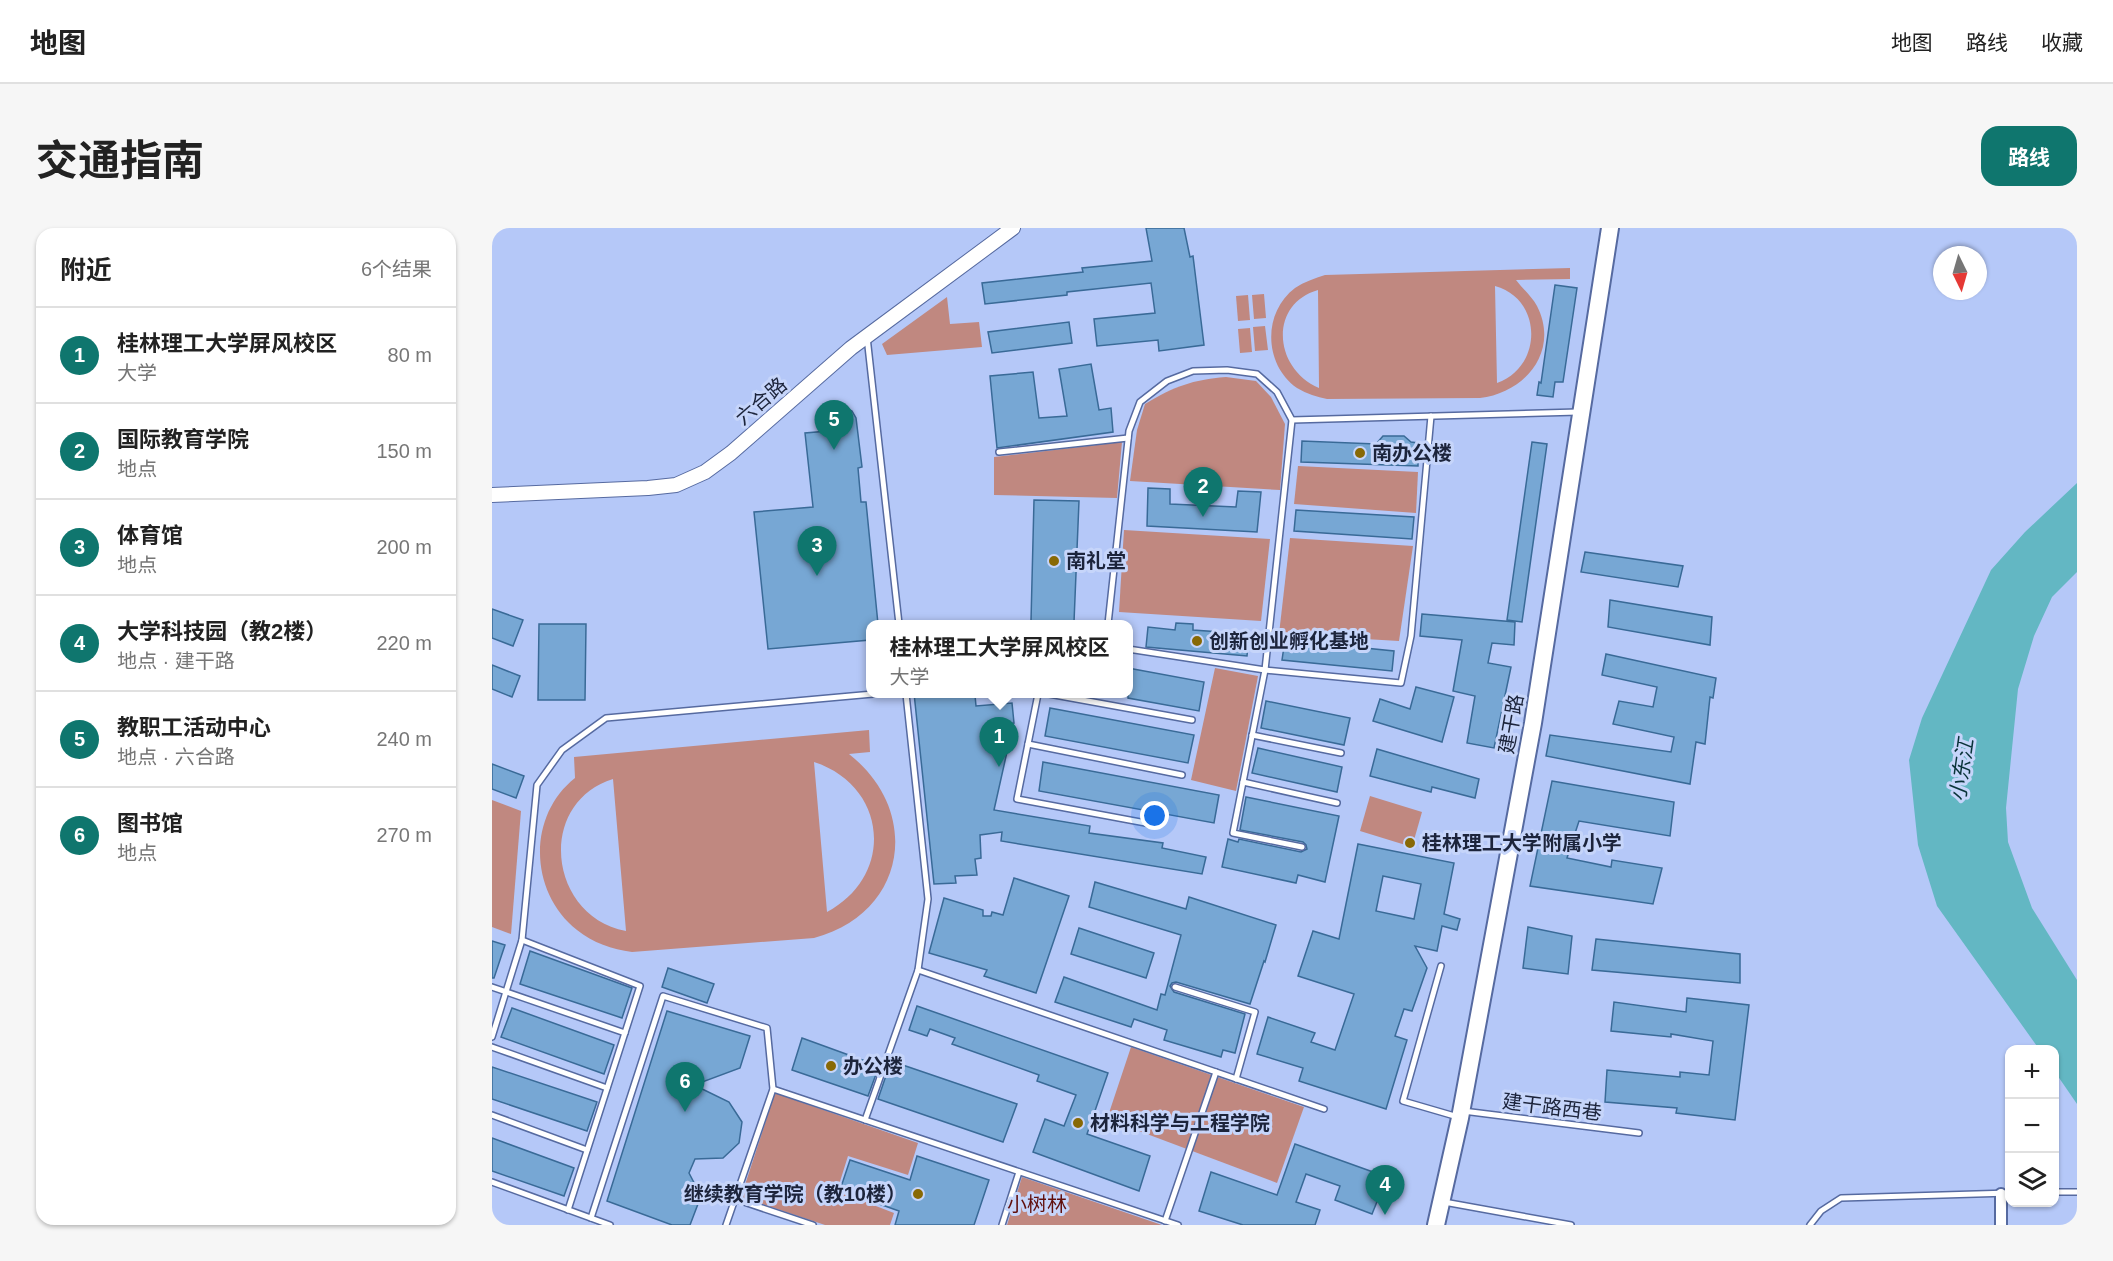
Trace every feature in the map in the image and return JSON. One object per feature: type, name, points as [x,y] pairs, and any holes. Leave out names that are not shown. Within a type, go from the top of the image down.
[{"type":"main road","name":"建干路","points":[[1437,1225],[1533,723],[1610,228]]},
{"type":"street","name":"六合路","points":[[492,495],[676,485],[705,472],[731,453],[867,335],[1013,228]]},
{"type":"street","points":[[2001,1225],[2005,1194]]},
{"type":"lane","points":[[867,335],[899,620]]},
{"type":"lane","points":[[1108,620],[1128,438],[1140,402],[1167,381],[1194,371],[1227,370],[1257,374],[1277,392],[1292,420],[1265,670],[1233,833],[1302,847]]},
{"type":"lane","points":[[1292,420],[1583,412]]},
{"type":"lane","points":[[1133,650],[1265,670],[1401,683],[1411,636],[1431,416]]},
{"type":"lane","points":[[999,452],[1128,438]]},
{"type":"lane","points":[[492,1037],[522,940],[537,784],[562,750],[606,718],[866,694]]},
{"type":"lane","points":[[865,1120],[918,970],[928,899],[907,698]]},
{"type":"lane","points":[[1037,698],[1017,799],[1151,824]]},
{"type":"lane","points":[[1075,698],[1192,720]]},
{"type":"lane","points":[[1252,735],[1341,753]]},
{"type":"lane","points":[[1028,744],[1182,775]]},
{"type":"lane","points":[[1243,782],[1337,802]]},
{"type":"lane","points":[[522,940],[640,986],[568,1210]]},
{"type":"lane","name":"建干路西巷","points":[[1441,966],[1403,1101],[1460,1114],[1639,1133]]},
{"type":"lane","points":[[918,970],[1324,1109]]},
{"type":"lane","points":[[492,987],[625,1032]]},
{"type":"lane","points":[[1175,987],[1255,1012],[1236,1079]]},
{"type":"lane","points":[[591,1218],[663,996],[767,1028],[773,1089],[726,1225]]},
{"type":"lane","points":[[492,1047],[607,1088]]},
{"type":"lane","points":[[1166,1221],[1216,1072]]},
{"type":"lane","points":[[773,1089],[1178,1225]]},
{"type":"lane","points":[[492,1115],[587,1150]]},
{"type":"lane","points":[[1002,1225],[1019,1172]]},
{"type":"lane","points":[[492,1182],[610,1225]]},
{"type":"lane","points":[[2059,1192],[2077,1192]]},
{"type":"lane","points":[[1810,1225],[1821,1211],[1841,1198],[2005,1194]]},
{"type":"lane","points":[[735,1199],[813,1225]]},
{"type":"lane","points":[[1442,1202],[1571,1225]]},
{"type":"green space","points":[[1570,268],[1570,279],[1516,280],[1537,306],[1543,323],[1544,339],[1541,354],[1524,379],[1511,388],[1480,398],[1327,399],[1297,388],[1278,366],[1273,353],[1272,325],[1284,299],[1295,288],[1325,275]],"holes":[[[1495,286],[1511,293],[1522,304],[1529,318],[1531,333],[1529,349],[1523,363],[1512,375],[1497,383]],[[1318,290],[1319,387],[1319,388],[1304,379],[1293,366],[1286,352],[1283,337],[1285,322],[1291,308],[1302,297]]]},
{"type":"green space","points":[[1264,294],[1266,318],[1254,319],[1252,295]]},
{"type":"green space","points":[[1248,295],[1250,320],[1238,321],[1236,296]]},
{"type":"green space","points":[[947,297],[950,324],[979,322],[982,347],[887,355],[882,344]]},
{"type":"green space","points":[[1265,326],[1268,350],[1255,351],[1253,327]]},
{"type":"green space","points":[[1250,328],[1252,352],[1240,353],[1238,329]]},
{"type":"green space","points":[[1226,377],[1256,381],[1271,397],[1285,424],[1280,490],[1130,481],[1137,430],[1145,404],[1184,385]]},
{"type":"green space","points":[[1122,442],[1117,498],[994,495],[994,457]]},
{"type":"green space","points":[[1298,466],[1418,472],[1416,513],[1294,504]]},
{"type":"green space","points":[[1124,530],[1270,539],[1261,621],[1119,612]]},
{"type":"green space","points":[[1290,538],[1413,546],[1399,641],[1279,634]]},
{"type":"green space","points":[[1215,668],[1258,676],[1236,791],[1191,780]]},
{"type":"green space","points":[[869,730],[870,752],[849,754],[873,778],[888,804],[895,831],[894,859],[885,885],[869,907],[845,926],[814,938],[632,952],[603,945],[583,935],[561,914],[550,896],[543,875],[540,854],[542,833],[548,812],[559,794],[575,778],[574,757]],"holes":[[[814,762],[839,774],[857,790],[869,811],[874,832],[872,855],[864,877],[849,896],[827,912]],[[613,779],[626,931],[600,921],[580,904],[567,883],[561,858],[563,834],[572,811],[588,792]]]},
{"type":"green space","points":[[1370,796],[1422,812],[1412,847],[1360,831]]},
{"type":"green space","points":[[492,800],[521,811],[511,934],[492,927]]},
{"type":"green space","points":[[1131,1047],[1304,1107],[1277,1183],[1107,1119]]},
{"type":"green space","points":[[775,1093],[918,1143],[908,1175],[848,1156],[837,1191],[894,1213],[890,1225],[825,1225],[741,1197]]},
{"type":"green space","name":"小树林","points":[[1022,1177],[1162,1225],[1007,1225]]},
{"type":"water","name":"小东江","points":[[2077,483],[2077,572],[2052,597],[2034,636],[2018,689],[2006,808],[2008,842],[2032,908],[2077,980],[2077,1104],[2059,1078],[2059,1045],[2036,1045],[1937,906],[1918,845],[1909,760],[1922,718],[1991,570],[2025,532]]},
{"type":"building","points":[[1146,228],[1184,228],[1190,257],[1193,256],[1204,345],[1159,351],[1158,340],[1097,346],[1094,319],[1155,313],[1151,283],[985,304],[982,283],[1083,272],[1082,268],[1152,261]]},
{"type":"building","points":[[1555,285],[1577,288],[1563,382],[1555,382],[1553,397],[1537,395],[1539,382],[1541,383]]},
{"type":"building","points":[[1069,322],[1072,343],[992,353],[988,332]]},
{"type":"building","points":[[1091,364],[1099,410],[1111,408],[1113,432],[997,448],[990,376],[1033,372],[1039,418],[1067,416],[1059,369]]},
{"type":"building","points":[[843,406],[852,411],[856,418],[862,467],[858,468],[861,502],[866,502],[878,620],[866,620],[866,640],[768,649],[754,512],[813,507],[805,433],[828,431],[826,417],[833,409]]},
{"type":"building","name":"南办公楼","points":[[1383,436],[1404,436],[1411,442],[1418,443],[1418,466],[1301,462],[1302,441],[1376,444]]},
{"type":"building","points":[[1532,442],[1547,444],[1522,622],[1507,620]]},
{"type":"building","points":[[1148,488],[1170,489],[1170,504],[1236,507],[1238,491],[1261,492],[1257,532],[1147,526]]},
{"type":"building","name":"南礼堂","points":[[1034,500],[1079,501],[1074,620],[1031,620]]},
{"type":"building","points":[[1296,510],[1414,517],[1412,539],[1294,531]]},
{"type":"building","points":[[1585,552],[1683,566],[1678,587],[1581,572]]},
{"type":"building","points":[[1610,600],[1712,617],[1710,645],[1608,627]]},
{"type":"building","points":[[492,609],[523,620],[513,646],[492,638]]},
{"type":"building","points":[[1422,614],[1515,622],[1514,645],[1492,643],[1488,663],[1511,667],[1494,748],[1467,743],[1475,696],[1453,691],[1462,640],[1420,636]]},
{"type":"building","name":"创新创业孵化基地","points":[[1176,623],[1193,624],[1193,630],[1249,634],[1247,656],[1146,647],[1148,627],[1175,630]]},
{"type":"building","points":[[539,624],[586,624],[585,700],[538,700]]},
{"type":"building","points":[[1285,640],[1394,651],[1392,671],[1282,660]]},
{"type":"building","points":[[1606,654],[1716,678],[1713,698],[1710,697],[1705,744],[1696,742],[1690,784],[1546,756],[1550,735],[1671,752],[1674,737],[1613,724],[1619,701],[1653,707],[1657,687],[1602,675]]},
{"type":"building","points":[[492,665],[520,676],[512,697],[492,689]]},
{"type":"building","points":[[1133,669],[1204,682],[1199,711],[1128,698],[1133,698]]},
{"type":"building","points":[[1416,687],[1454,697],[1442,742],[1373,721],[1380,699],[1410,709]]},
{"type":"building","points":[[915,698],[975,698],[976,706],[1012,703],[1014,723],[1007,724],[1009,743],[994,810],[1090,826],[1089,833],[1163,843],[1162,848],[1206,857],[1202,874],[1001,841],[1002,832],[980,835],[981,858],[975,859],[977,875],[955,876],[956,883],[934,884]]},
{"type":"building","points":[[1266,701],[1350,718],[1344,745],[1261,728]]},
{"type":"building","points":[[1050,708],[1194,735],[1188,763],[1045,736]]},
{"type":"building","points":[[1258,748],[1342,767],[1337,792],[1252,773]]},
{"type":"building","points":[[1377,749],[1479,779],[1475,798],[1432,787],[1431,792],[1370,776]]},
{"type":"building","points":[[1043,762],[1219,795],[1214,823],[1039,791]]},
{"type":"building","points":[[492,764],[524,776],[516,798],[492,789]]},
{"type":"building","points":[[1552,781],[1674,802],[1670,836],[1579,821],[1567,858],[1611,867],[1612,860],[1662,868],[1653,904],[1530,886]]},
{"type":"building","points":[[1246,797],[1339,816],[1325,882],[1298,875],[1296,883],[1222,867],[1228,839],[1238,842],[1239,839],[1301,852],[1307,849],[1303,842],[1240,830]]},
{"type":"building","points":[[1358,844],[1454,863],[1444,914],[1460,919],[1457,930],[1442,926],[1437,951],[1415,946],[1427,968],[1412,1011],[1404,1009],[1395,1036],[1407,1040],[1386,1109],[1299,1081],[1303,1068],[1257,1054],[1268,1017],[1315,1033],[1311,1042],[1335,1050],[1354,994],[1298,976],[1313,931],[1339,939]],"holes":[[[1383,876],[1421,884],[1414,919],[1376,911]]]},
{"type":"building","points":[[1014,878],[1069,896],[1036,993],[984,976],[987,970],[929,953],[944,898],[983,910],[983,916],[991,916],[992,912],[1003,915]]},
{"type":"building","points":[[1095,882],[1186,909],[1189,897],[1276,925],[1250,1004],[1176,982],[1170,986],[1174,992],[1245,1014],[1235,1053],[1223,1050],[1221,1057],[1164,1040],[1167,1030],[1134,1019],[1131,1027],[1055,1002],[1064,977],[1157,1010],[1161,994],[1165,995],[1181,935],[1089,907]]},
{"type":"building","points":[[1528,927],[1572,936],[1568,974],[1523,968]]},
{"type":"building","points":[[1079,928],[1154,953],[1146,978],[1071,954]]},
{"type":"building","points":[[1596,939],[1740,954],[1740,983],[1592,970]]},
{"type":"building","points":[[492,941],[505,945],[494,978],[492,978]]},
{"type":"building","points":[[530,951],[632,988],[622,1018],[520,984]]},
{"type":"building","points":[[668,968],[714,984],[707,1003],[662,987]]},
{"type":"building","points":[[1687,998],[1749,1005],[1735,1120],[1676,1113],[1677,1108],[1605,1102],[1607,1070],[1680,1077],[1680,1072],[1709,1075],[1713,1041],[1671,1034],[1671,1037],[1611,1031],[1614,1002],[1686,1012]]},
{"type":"building","name":"材料科学与工程学院","points":[[917,1006],[1108,1073],[1087,1134],[1150,1156],[1139,1191],[1033,1152],[1045,1119],[1064,1126],[1076,1095],[1037,1081],[1039,1075],[952,1044],[955,1038],[930,1029],[927,1036],[909,1030]]},
{"type":"building","points":[[512,1008],[614,1045],[604,1074],[501,1037]]},
{"type":"building","points":[[667,1011],[750,1036],[740,1068],[694,1085],[729,1102],[742,1122],[739,1143],[723,1158],[695,1159],[689,1173],[701,1196],[690,1225],[672,1225],[607,1201]]},
{"type":"building","name":"办公楼","points":[[802,1038],[879,1066],[868,1096],[792,1070]]},
{"type":"building","points":[[891,1061],[1017,1104],[1003,1142],[878,1099]]},
{"type":"building","points":[[492,1067],[597,1102],[587,1131],[492,1099]]},
{"type":"building","points":[[492,1138],[574,1168],[564,1196],[492,1171]]},
{"type":"building","points":[[1295,1144],[1387,1177],[1372,1214],[1335,1200],[1340,1186],[1306,1174],[1296,1202],[1320,1210],[1315,1225],[1243,1225],[1199,1211],[1211,1172],[1277,1195]]},
{"type":"building","name":"继续教育学院（教10楼）","points":[[917,1156],[989,1180],[974,1225],[895,1225],[899,1211],[840,1190],[850,1160],[910,1180]]},
{"type":"place","name":"教职工活动中心","points":[[834,450]]},
{"type":"place","name":"南办公楼","points":[[1360,453]]},
{"type":"place","name":"国际教育学院","points":[[1203,517]]},
{"type":"place","name":"南礼堂","points":[[1054,561]]},
{"type":"place","name":"体育馆","points":[[817,576]]},
{"type":"place","name":"创新创业孵化基地","points":[[1197,641]]},
{"type":"place","name":"桂林理工大学屏风校区","points":[[999,767]]},
{"type":"place","name":"桂林理工大学附属小学","points":[[1410,843]]},
{"type":"place","name":"办公楼","points":[[831,1066]]},
{"type":"place","name":"图书馆","points":[[685,1112]]},
{"type":"place","name":"材料科学与工程学院","points":[[1078,1123]]},
{"type":"place","name":"继续教育学院（教10楼）","points":[[918,1194]]},
{"type":"place","name":"大学科技园（教2楼）","points":[[1385,1215]]}]
